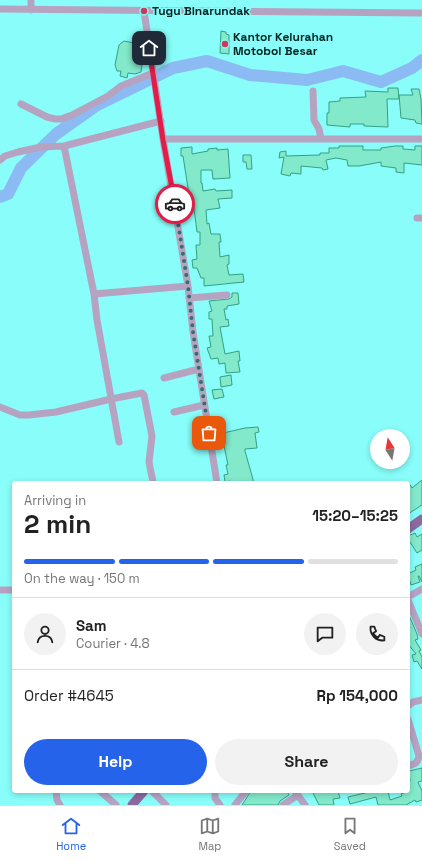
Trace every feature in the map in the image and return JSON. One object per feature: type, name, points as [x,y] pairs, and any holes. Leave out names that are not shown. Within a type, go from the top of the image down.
[{"type":"main road","points":[[410,528],[422,519]]},
{"type":"main road","points":[[132,805],[142,793]]},
{"type":"street","points":[[31,0],[31,10]]},
{"type":"street","points":[[0,10],[422,13]]},
{"type":"street","points":[[144,11],[163,140],[190,298],[204,405],[217,481]]},
{"type":"street","points":[[22,104],[47,117],[60,119],[72,115],[108,96],[121,86],[153,76]]},
{"type":"street","points":[[313,91],[314,120],[319,129],[321,139]]},
{"type":"street","points":[[0,160],[12,154],[45,147],[64,146],[161,121]]},
{"type":"street","points":[[163,140],[422,139]]},
{"type":"street","points":[[64,146],[94,294],[119,442]]},
{"type":"street","points":[[94,294],[188,286]]},
{"type":"street","points":[[190,298],[227,295]]},
{"type":"street","points":[[164,378],[199,369]]},
{"type":"street","points":[[0,408],[20,415],[29,415],[56,412],[142,393],[144,395],[152,436],[149,462],[153,481]]},
{"type":"street","points":[[174,412],[204,405]]},
{"type":"street","points":[[410,597],[422,589]]},
{"type":"street","points":[[0,590],[12,590]]},
{"type":"street","points":[[410,603],[422,634]]},
{"type":"street","points":[[410,704],[413,702],[422,700]]},
{"type":"street","points":[[410,726],[419,756],[417,763],[410,765]]},
{"type":"street","points":[[56,793],[57,800],[60,805]]},
{"type":"street","points":[[102,793],[116,805]]},
{"type":"street","points":[[154,793],[166,805]]},
{"type":"street","points":[[215,793],[215,798],[220,805]]},
{"type":"street","points":[[235,805],[244,793]]},
{"type":"street","points":[[283,805],[297,793],[305,805]]},
{"type":"building","name":"Kantor Kelurahan Motoboi Besar","points":[[221,31],[226,32],[226,34],[229,35],[229,54],[220,53]]},
{"type":"building","points":[[124,41],[140,44],[144,49],[141,72],[135,74],[128,73],[127,78],[120,76],[121,71],[117,71],[115,65],[119,45]]},
{"type":"building","points":[[388,88],[398,88],[399,99],[387,99],[388,127],[364,126],[364,124],[350,124],[350,127],[327,125],[329,102],[340,101],[340,98],[366,97],[365,91],[388,92]]},
{"type":"building","points":[[411,89],[419,89],[422,124],[416,123],[415,120],[401,118],[399,95],[413,95]]},
{"type":"building","points":[[339,146],[363,146],[363,150],[381,150],[381,148],[403,146],[403,149],[415,150],[415,146],[422,146],[422,165],[404,163],[404,173],[396,172],[396,168],[381,166],[381,162],[359,166],[348,166],[347,160],[336,158],[326,160],[328,169],[323,170],[322,168],[301,166],[301,174],[291,173],[290,176],[281,174],[284,157],[279,158],[280,152],[286,151],[286,156],[320,155],[320,153],[329,153],[329,148],[339,148]]},
{"type":"building","points":[[192,147],[192,154],[208,151],[208,149],[228,149],[230,178],[213,179],[212,170],[201,170],[201,183],[203,191],[215,189],[216,191],[232,190],[232,198],[218,199],[220,208],[206,210],[207,224],[209,223],[211,234],[220,234],[220,257],[229,255],[229,264],[227,265],[229,275],[243,274],[244,282],[204,286],[204,278],[201,278],[197,268],[193,268],[192,260],[197,259],[196,245],[200,245],[200,232],[197,232],[193,201],[190,201],[183,156],[181,156],[181,148]]},
{"type":"building","points":[[243,155],[251,155],[252,169],[247,169],[246,162],[243,162]]},
{"type":"building","points":[[232,293],[238,293],[239,304],[227,306],[227,309],[224,309],[229,326],[220,327],[225,354],[239,351],[240,361],[238,361],[240,372],[226,373],[225,363],[219,364],[218,358],[211,359],[207,348],[211,347],[209,336],[213,336],[212,319],[209,319],[209,312],[212,311],[209,301],[229,299],[232,297]]},
{"type":"building","points":[[231,375],[232,385],[221,387],[220,377]]},
{"type":"building","points":[[222,389],[224,397],[214,399],[212,390]]},
{"type":"building","points":[[258,427],[259,432],[255,433],[257,448],[245,449],[253,481],[225,481],[224,475],[228,474],[226,465],[228,465],[223,441],[221,441],[219,434],[245,428]]},
{"type":"building","points":[[422,480],[422,505],[410,513],[410,485],[412,488]]},
{"type":"building","points":[[415,533],[417,537],[422,534],[422,550],[417,553],[410,542],[410,535]]},
{"type":"building","points":[[422,564],[422,582],[418,576],[420,582],[411,585],[410,573],[416,570],[415,567]]},
{"type":"building","points":[[410,618],[417,634],[418,639],[415,640],[421,650],[419,651],[422,657],[422,669],[417,661],[414,662],[412,655],[416,654],[410,646]]},
{"type":"building","points":[[422,768],[422,781],[418,782],[422,791],[422,800],[416,802],[415,800],[406,805],[378,805],[376,797],[350,804],[348,797],[365,793],[388,793],[390,800],[402,796],[401,794],[403,793],[410,793],[410,771]]},
{"type":"building","points":[[250,793],[288,793],[289,795],[280,801],[278,805],[242,805]]},
{"type":"building","points":[[313,793],[339,793],[340,798],[333,799],[334,805],[319,805]]},
{"type":"waterway","points":[[0,197],[8,194],[21,168],[56,134],[97,105],[173,68],[207,61],[250,75],[307,80],[343,71],[381,82],[412,68],[422,60]]},
{"type":"way so far","points":[[175,204],[209,433]]},
{"type":"place","name":"Tugu Binarundak","points":[[144,11]]},
{"type":"place","name":"Kantor Kelurahan Motoboi Besar","points":[[225,44]]},
{"type":"route","points":[[149,48],[163,140],[175,204]]}]
